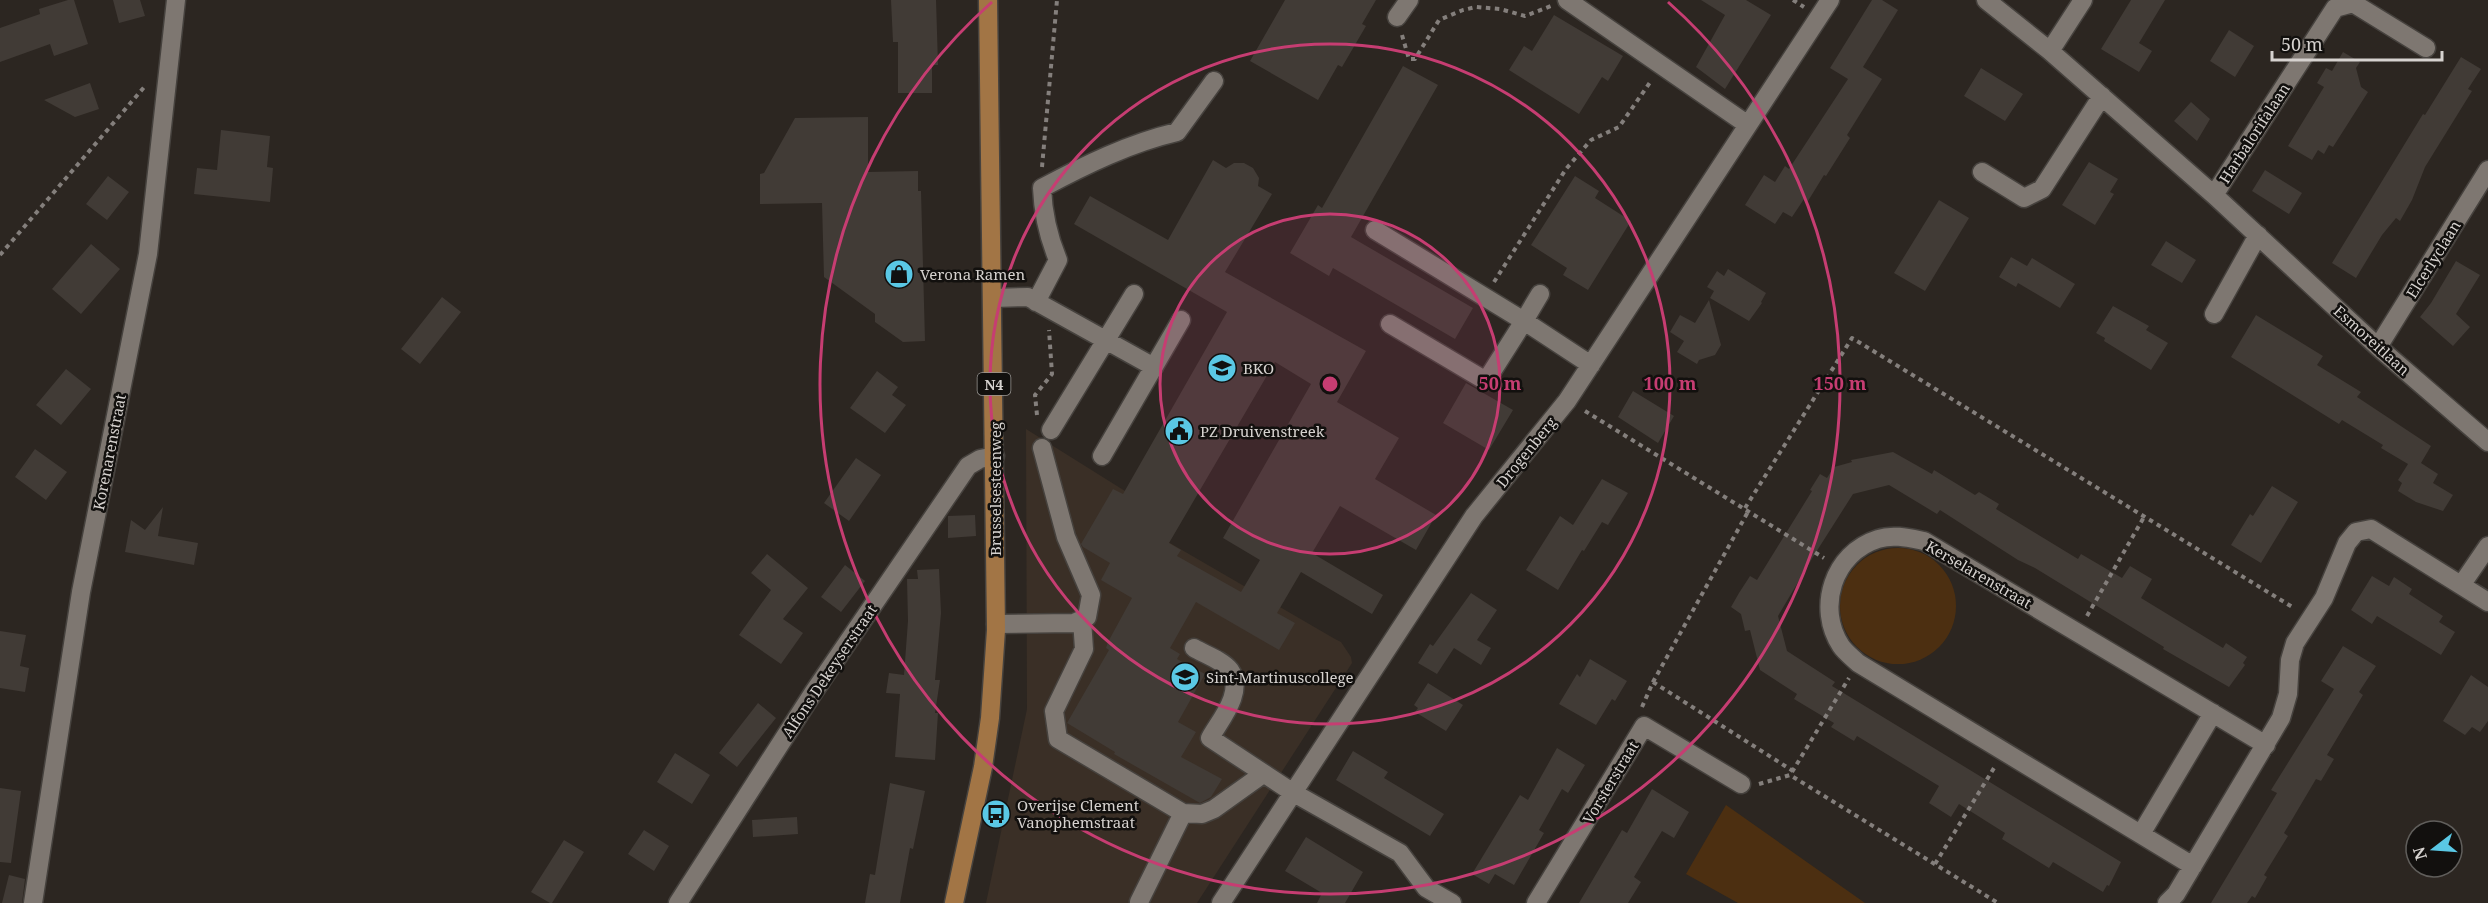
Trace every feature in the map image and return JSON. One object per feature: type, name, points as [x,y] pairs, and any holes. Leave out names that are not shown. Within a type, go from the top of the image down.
[{"type":"main road","name":"Brusselsesteenweg","points":[[954,903],[983,767],[990,718],[996,624],[988,0]]},
{"type":"street","name":"Korenarenstraat","points":[[33,903],[81,592],[148,254],[176,0]]},
{"type":"street","points":[[1397,17],[1409,0]]},
{"type":"street","name":"Drogenberg","points":[[1221,903],[1474,516],[1567,400],[1830,0]]},
{"type":"street","name":"Esmoreitlaan","points":[[1986,0],[2102,96],[2258,235],[2378,347],[2488,442]]},
{"type":"street","points":[[2050,51],[2083,0]]},
{"type":"street","points":[[1561,2],[1662,66],[1748,125]]},
{"type":"street","name":"Harbalorifalaan","points":[[2214,195],[2335,8],[2353,3],[2426,48]]},
{"type":"street","points":[[1042,305],[1058,260],[1049,239],[1043,213],[1042,188],[1085,166],[1155,137],[1177,132],[1214,81]]},
{"type":"street","points":[[1982,172],[2024,198],[2042,189],[2102,96]]},
{"type":"street","name":"Elcerlyclaan","points":[[2378,347],[2488,170]]},
{"type":"street","points":[[1374,230],[1524,321],[1591,365]]},
{"type":"street","points":[[2214,314],[2258,235]]},
{"type":"street","points":[[1051,429],[1134,294]]},
{"type":"street","points":[[1390,324],[1486,381],[1540,294]]},
{"type":"street","points":[[993,298],[1028,297],[1154,367]]},
{"type":"street","points":[[1102,456],[1181,320]]},
{"type":"street","points":[[996,624],[1074,623],[1087,617],[1091,595],[1066,537],[1042,448]]},
{"type":"street","name":"Alfons Dekeyserstraat","points":[[678,903],[813,693],[968,466],[980,459],[995,456]]},
{"type":"street","points":[[2167,903],[2176,894],[2281,718],[2288,694],[2290,660],[2295,643],[2324,598],[2347,543],[2356,532],[2371,529],[2488,602]]},
{"type":"street","name":"Kerselarenstraat","points":[[2193,866],[1858,663],[1841,646],[1830,616],[1830,593],[1839,568],[1858,549],[1878,539],[1898,536],[1924,541],[2266,745]]},
{"type":"street","points":[[2462,584],[2488,546]]},
{"type":"street","points":[[1082,620],[1084,649],[1054,711],[1058,739],[1183,813],[1202,814],[1214,809],[1263,774]]},
{"type":"street","points":[[1194,648],[1230,670],[1235,685],[1233,699],[1210,738],[1292,792],[1400,853],[1426,888],[1452,903]]},
{"type":"street","points":[[2141,834],[2213,713]]},
{"type":"street","name":"Vorsterstraat","points":[[1536,903],[1644,726],[1741,784]]},
{"type":"street","points":[[1139,902],[1183,813]]},
{"type":"path","points":[[1042,188],[1042,158],[1057,0]]},
{"type":"path","points":[[1397,17],[1409,59],[1415,58],[1438,20],[1462,9],[1476,7],[1500,9],[1525,16],[1561,2]]},
{"type":"path","points":[[1484,297],[1566,169],[1591,140],[1619,127],[1662,66]]},
{"type":"path","points":[[0,255],[147,83]]},
{"type":"path","points":[[1042,305],[1052,374],[1035,396],[1039,430],[1043,434],[1042,448]]},
{"type":"path","points":[[1644,726],[1642,706],[1653,682],[1747,509],[1852,338],[2311,618]]},
{"type":"path","points":[[1567,400],[1747,509],[1839,568]]},
{"type":"path","points":[[2078,632],[2144,517]]},
{"type":"path","points":[[1741,784],[1748,786],[1792,773],[1858,663]]},
{"type":"path","points":[[1653,682],[1998,903]]},
{"type":"path","points":[[1935,864],[2004,751]]},
{"type":"shaded area","name":"Sint-Martinuscollege","points":[[1026,429],[1141,501],[1151,532],[1341,642],[1351,657],[1352,663],[1197,903],[986,903],[1027,709]]},
{"type":"shaded area","points":[[1898,548],[1920,552],[1939,565],[1952,584],[1956,606],[1952,628],[1939,647],[1920,660],[1898,664],[1876,660],[1857,647],[1844,628],[1840,606],[1844,584],[1857,565],[1876,552]]},
{"type":"shaded area","points":[[1726,805],[1865,903],[1738,903],[1686,874]]},
{"type":"building","points":[[74,0],[88,44],[54,56],[50,44],[0,62],[0,28],[40,14],[39,9]]},
{"type":"building","points":[[113,0],[140,0],[145,16],[119,23]]},
{"type":"building","points":[[891,0],[936,0],[938,65],[932,65],[932,93],[898,93],[898,42],[893,42]]},
{"type":"building","points":[[1285,0],[1376,0],[1362,24],[1366,26],[1342,67],[1338,65],[1318,100],[1250,61]]},
{"type":"building","points":[[1701,0],[1746,0],[1771,15],[1725,89],[1696,67],[1725,15]]},
{"type":"building","points":[[1872,0],[1882,0],[1898,10],[1863,67],[1882,79],[1847,135],[1850,138],[1808,201],[1804,199],[1792,217],[1783,212],[1775,224],[1745,205],[1764,175],[1775,182],[1785,166],[1789,169],[1848,79],[1830,68]]},
{"type":"building","points":[[2131,0],[2165,0],[2139,43],[2152,51],[2139,72],[2101,49]]},
{"type":"building","points":[[1554,15],[1623,56],[1608,81],[1602,77],[1579,114],[1509,70],[1524,46],[1532,51]]},
{"type":"building","points":[[2229,30],[2254,46],[2235,77],[2210,61]]},
{"type":"building","points":[[2343,52],[2360,62],[2356,68],[2361,87],[2368,92],[2333,147],[2329,145],[2324,154],[2318,150],[2312,160],[2288,146],[2324,87],[2317,83],[2326,68],[2332,71]]},
{"type":"building","points":[[2461,57],[2481,69],[2468,89],[2472,91],[2425,167],[2412,200],[2400,221],[2396,218],[2382,235],[2356,278],[2332,263],[2423,114],[2425,115]]},
{"type":"building","points":[[1403,66],[1438,85],[1351,237],[1473,308],[1455,339],[1333,268],[1329,276],[1290,253],[1318,205],[1322,208]]},
{"type":"building","points":[[1981,68],[2023,94],[2005,121],[1964,96]]},
{"type":"building","points":[[90,83],[99,109],[75,117],[44,100]]},
{"type":"building","points":[[2191,102],[2210,119],[2197,141],[2174,121]]},
{"type":"building","points":[[868,117],[868,172],[918,171],[918,191],[921,191],[925,341],[903,342],[875,322],[875,314],[824,277],[822,203],[760,204],[760,174],[764,173],[795,118]]},
{"type":"building","points":[[221,130],[270,136],[267,167],[273,168],[270,202],[194,194],[197,168],[217,170]]},
{"type":"building","points":[[1213,160],[1226,168],[1234,163],[1244,163],[1253,168],[1259,178],[1258,186],[1272,194],[1225,272],[1366,351],[1337,402],[1399,438],[1375,479],[1436,515],[1416,550],[1340,506],[1312,553],[1383,595],[1372,614],[1301,572],[1277,613],[1295,623],[1279,650],[1196,602],[1170,648],[1180,654],[1177,659],[1205,674],[1178,722],[1196,732],[1181,757],[1222,779],[1211,797],[1200,803],[1114,754],[1115,752],[1067,723],[1109,650],[1106,648],[1108,642],[1132,598],[1101,580],[1110,563],[1081,544],[1113,489],[1123,494],[1227,312],[1074,224],[1090,196],[1168,240]],"holes":[[[1275,362],[1311,384],[1223,538],[1260,560],[1241,592],[1177,556],[1181,550],[1169,543]]]},
{"type":"building","points":[[2089,162],[2118,179],[2110,192],[2114,194],[2095,225],[2062,205]]},
{"type":"building","points":[[2265,170],[2302,193],[2289,214],[2252,191]]},
{"type":"building","points":[[108,176],[129,192],[107,220],[86,204]]},
{"type":"building","points":[[1575,176],[1599,191],[1595,198],[1631,221],[1588,290],[1563,275],[1567,268],[1531,245]]},
{"type":"building","points":[[1939,200],[1969,218],[1925,291],[1894,273]]},
{"type":"building","points":[[2166,241],[2196,260],[2182,283],[2151,265]]},
{"type":"building","points":[[91,244],[120,269],[81,314],[52,289]]},
{"type":"building","points":[[2011,257],[2027,266],[2032,258],[2075,284],[2060,308],[2018,283],[2016,287],[1999,277]]},
{"type":"building","points":[[2456,261],[2480,275],[2456,314],[2470,327],[2453,346],[2420,317]]},
{"type":"building","points":[[1728,269],[1766,293],[1749,321],[1710,298],[1714,291],[1707,287],[1717,271],[1724,276]]},
{"type":"building","points":[[442,297],[461,312],[420,364],[401,349]]},
{"type":"building","points":[[1709,300],[1721,345],[1715,355],[1699,360],[1697,364],[1677,352],[1684,341],[1670,332],[1680,315],[1695,323]]},
{"type":"building","points":[[2113,306],[2149,326],[2146,330],[2168,343],[2151,370],[2104,341],[2105,338],[2096,333]]},
{"type":"building","points":[[2256,315],[2323,356],[2317,365],[2361,392],[2357,397],[2431,446],[2421,463],[2438,474],[2433,483],[2453,495],[2443,511],[2416,502],[2398,491],[2402,483],[2398,480],[2408,464],[2381,448],[2383,445],[2342,420],[2339,424],[2231,357]]},
{"type":"building","points":[[66,369],[91,389],[61,425],[36,405]]},
{"type":"building","points":[[877,371],[898,387],[892,395],[906,405],[885,433],[850,408]]},
{"type":"building","points":[[1466,383],[1513,410],[1489,450],[1443,423]]},
{"type":"building","points":[[1633,391],[1674,416],[1658,443],[1618,417]]},
{"type":"building","points":[[35,449],[67,472],[46,500],[15,477]]},
{"type":"building","points":[[1893,452],[1932,474],[1934,470],[1975,495],[1979,492],[1999,504],[1996,509],[2078,559],[2081,554],[2122,578],[2130,566],[2152,579],[2141,598],[2223,648],[2226,643],[2247,657],[2243,663],[2245,665],[2229,687],[2163,649],[2164,647],[2035,568],[2018,560],[1940,510],[1937,514],[1889,485],[1853,494],[1813,557],[1778,616],[1787,651],[1835,682],[1832,686],[2121,862],[2109,886],[2107,885],[2103,892],[2053,862],[2049,868],[2002,839],[2005,833],[1959,804],[1951,817],[1929,803],[1939,786],[1857,736],[1854,741],[1831,727],[1834,723],[1794,699],[1797,694],[1760,670],[1750,630],[1745,631],[1741,614],[1731,607],[1739,593],[1750,576],[1757,580],[1812,491],[1810,490],[1820,474],[1827,478],[1834,467],[1852,462],[1851,460]]},
{"type":"building","points":[[856,458],[881,475],[849,521],[824,503]]},
{"type":"building","points":[[1602,479],[1628,493],[1608,525],[1602,522],[1558,590],[1526,570],[1560,516],[1573,525]]},
{"type":"building","points":[[2272,486],[2298,502],[2261,563],[2231,545],[2250,514],[2253,516]]},
{"type":"building","points":[[163,507],[158,536],[198,543],[194,565],[125,552],[131,520],[145,530]]},
{"type":"building","points":[[975,515],[976,536],[948,538],[948,516]]},
{"type":"building","points":[[767,554],[808,588],[783,619],[803,633],[781,664],[739,635],[771,590],[751,573]]},
{"type":"building","points":[[845,565],[865,581],[841,612],[821,597]]},
{"type":"building","points":[[939,569],[941,613],[935,680],[940,680],[935,713],[938,713],[935,760],[895,757],[900,694],[886,693],[889,673],[904,675],[908,621],[907,579],[918,579],[917,570]]},
{"type":"building","points":[[2372,576],[2389,586],[2394,577],[2412,589],[2409,594],[2443,616],[2439,622],[2455,632],[2441,655],[2377,616],[2372,624],[2351,610]]},
{"type":"building","points":[[1471,593],[1497,610],[1477,640],[1491,648],[1481,665],[1454,648],[1437,674],[1418,663],[1430,644],[1433,646]]},
{"type":"building","points":[[0,631],[26,635],[20,666],[29,668],[25,692],[0,688]]},
{"type":"building","points":[[2343,646],[2376,666],[2359,692],[2363,695],[2327,755],[2334,759],[2321,781],[2316,779],[2284,833],[2288,836],[2264,875],[2267,877],[2255,898],[2252,896],[2247,903],[2211,903],[2277,793],[2271,790],[2334,689],[2321,681]]},
{"type":"building","points":[[1590,659],[1627,681],[1615,701],[1612,699],[1596,725],[1559,704],[1577,674],[1580,677]]},
{"type":"building","points":[[2471,675],[2488,687],[2488,721],[2480,732],[2472,727],[2465,735],[2443,721]]},
{"type":"building","points":[[1428,683],[1463,705],[1446,731],[1415,712],[1418,708],[1414,705]]},
{"type":"building","points":[[758,703],[776,718],[737,767],[719,753]]},
{"type":"building","points":[[1557,748],[1585,765],[1568,793],[1562,789],[1539,830],[1544,833],[1514,885],[1495,874],[1489,884],[1472,874],[1520,795],[1528,800]]},
{"type":"building","points":[[1353,751],[1388,772],[1384,778],[1444,814],[1430,836],[1336,780]]},
{"type":"building","points":[[675,753],[710,775],[692,804],[657,782]]},
{"type":"building","points":[[890,783],[925,791],[913,849],[910,848],[900,903],[865,903],[870,874],[875,875]]},
{"type":"building","points":[[0,788],[21,791],[11,863],[0,862]]},
{"type":"building","points":[[1652,789],[1689,812],[1674,838],[1662,831],[1634,877],[1641,882],[1628,903],[1579,903],[1622,830],[1627,833]]},
{"type":"building","points":[[797,817],[798,834],[753,837],[752,820]]},
{"type":"building","points":[[644,830],[669,846],[654,871],[628,854]]},
{"type":"building","points":[[1306,837],[1363,872],[1345,903],[1317,903],[1322,893],[1285,871]]},
{"type":"building","points":[[564,840],[584,852],[550,903],[531,892]]},
{"type":"building","points":[[9,875],[25,879],[22,903],[2,903]]},
{"type":"place","name":"Verona Ramen","points":[[899,274]]},
{"type":"place","name":"BKO","points":[[1222,368]]},
{"type":"place","name":"PZ Druivenstreek","points":[[1179,431]]},
{"type":"place","name":"Sint-Martinuscollege","points":[[1185,677]]},
{"type":"place","name":"Overijse Clement Vanophemstraat","points":[[996,814]]}]
